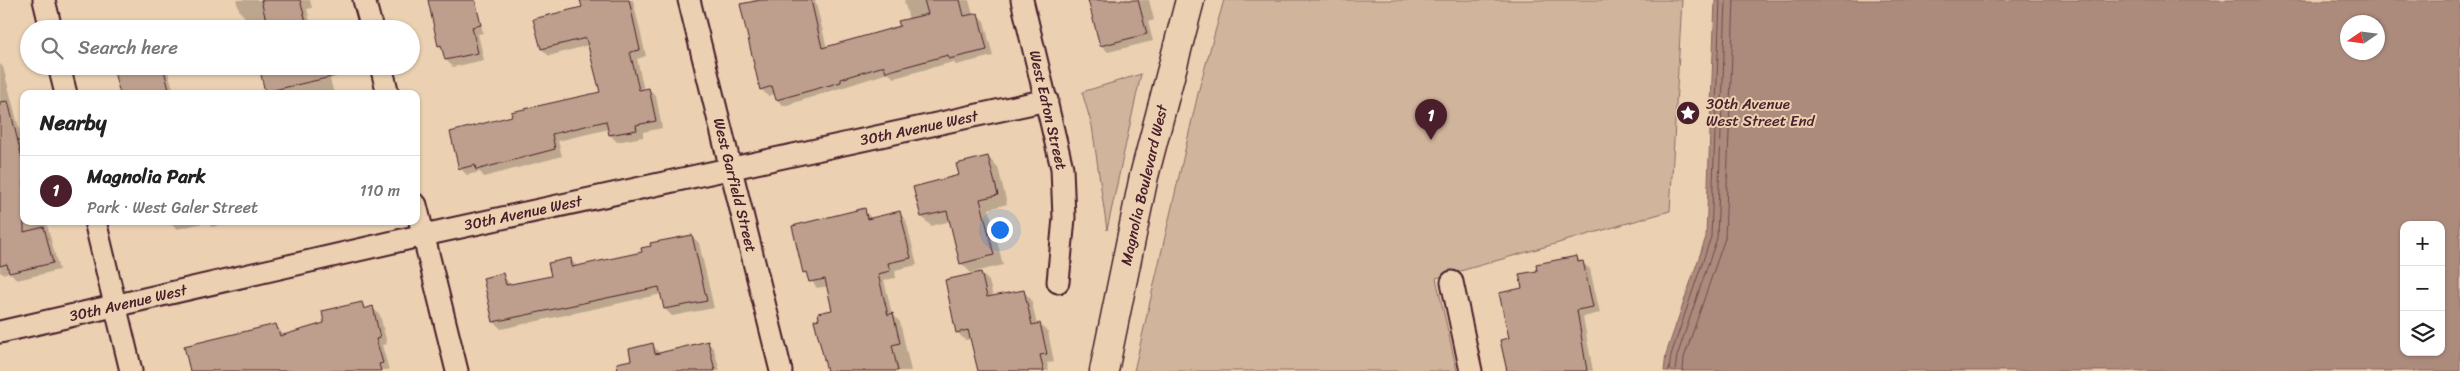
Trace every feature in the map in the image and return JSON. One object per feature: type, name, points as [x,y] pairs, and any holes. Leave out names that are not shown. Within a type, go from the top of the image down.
[{"type":"main road","name":"Magnolia Boulevard West","points":[[1104,371],[1144,176],[1190,0]]},
{"type":"street","points":[[44,0],[49,20]]},
{"type":"street","points":[[364,0],[370,20]]},
{"type":"street","name":"West Garfield Street","points":[[689,0],[781,371]]},
{"type":"street","name":"West Eaton Street","points":[[1022,0],[1062,168],[1064,218],[1058,282]]},
{"type":"street","points":[[61,75],[65,90]]},
{"type":"street","points":[[383,75],[387,90]]},
{"type":"street","name":"30th Avenue West","points":[[0,332],[424,235],[1047,100]]},
{"type":"street","points":[[420,220],[457,371]]},
{"type":"street","points":[[96,225],[131,371]]},
{"type":"street","points":[[1452,282],[1471,371]]},
{"type":"shaded area","points":[[1224,0],[1682,0],[1670,211],[1436,278],[1457,371],[1134,371],[1200,85]]},
{"type":"shaded area","points":[[1141,74],[1107,230],[1092,126],[1082,92]]},
{"type":"water","points":[[1715,0],[2460,0],[2460,371],[1664,371],[1666,354],[1706,237]]},
{"type":"building","points":[[261,0],[300,0],[306,20],[266,20]]},
{"type":"building","points":[[428,0],[475,0],[481,25],[472,27],[478,53],[445,60],[441,45],[438,46]]},
{"type":"building","points":[[580,0],[629,0],[640,50],[630,52],[639,90],[649,88],[656,121],[636,125],[637,130],[609,135],[606,121],[552,134],[555,149],[476,170],[475,165],[459,169],[450,132],[512,116],[511,112],[600,92],[586,38],[541,49],[533,19],[582,7]]},
{"type":"building","points":[[761,0],[811,0],[822,48],[900,26],[898,21],[928,14],[924,0],[960,0],[964,16],[978,13],[987,50],[949,59],[948,55],[886,72],[884,66],[841,79],[841,82],[776,100],[772,86],[760,90],[740,4]]},
{"type":"building","points":[[1088,0],[1138,0],[1147,34],[1100,46]]},
{"type":"building","points":[[115,75],[165,75],[169,90],[119,90]]},
{"type":"building","points":[[261,75],[340,75],[274,90],[265,90]]},
{"type":"building","points":[[8,101],[20,150],[20,225],[24,225],[24,232],[44,227],[53,263],[9,273],[7,264],[0,266],[0,102]]},
{"type":"building","points":[[988,156],[998,195],[980,199],[994,255],[960,264],[947,211],[921,217],[913,187],[959,175],[956,164]]},
{"type":"building","points":[[865,208],[867,219],[900,211],[911,258],[888,263],[890,271],[878,274],[888,315],[893,313],[900,343],[892,345],[898,371],[827,371],[814,320],[819,319],[818,313],[832,310],[825,279],[809,282],[806,272],[803,273],[792,226]]},
{"type":"building","points":[[692,235],[707,301],[664,309],[659,287],[493,322],[483,278],[503,273],[506,285],[551,276],[548,263],[571,258],[572,267],[642,252],[641,248],[651,246],[650,243]]},
{"type":"building","points":[[1577,256],[1578,262],[1583,261],[1593,307],[1577,310],[1587,371],[1507,371],[1500,340],[1509,338],[1499,293],[1522,288],[1519,274],[1537,271],[1536,264]]},
{"type":"building","points":[[981,272],[987,297],[1024,290],[1032,325],[1040,323],[1047,354],[1040,355],[1044,371],[978,371],[968,330],[956,333],[945,280]]},
{"type":"building","points":[[362,302],[364,309],[373,306],[380,338],[376,339],[383,363],[379,364],[381,371],[190,371],[184,346],[276,324],[280,336],[324,323],[322,311]]},
{"type":"building","points":[[708,341],[715,371],[618,371],[617,363],[631,360],[629,349],[653,343],[655,354]]},
{"type":"place","name":"30th Avenue West Street End","points":[[1688,113]]},
{"type":"place","name":"Magnolia Park","points":[[1431,140]]}]
